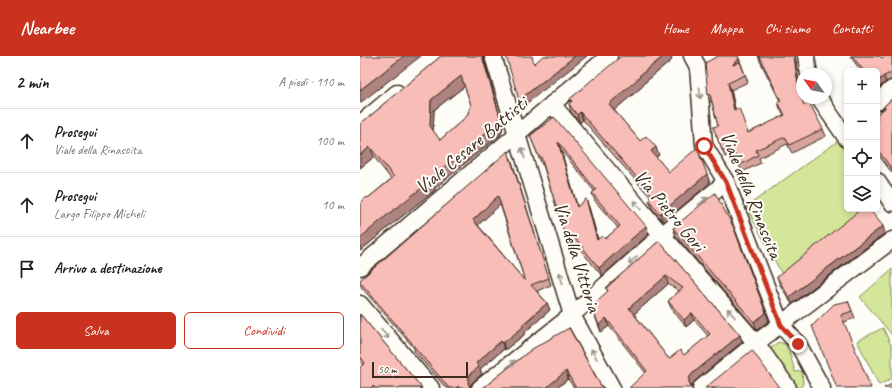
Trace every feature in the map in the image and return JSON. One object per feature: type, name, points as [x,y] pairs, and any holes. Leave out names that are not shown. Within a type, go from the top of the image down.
[{"type":"street","name":"Via della Vittoria","points":[[493,56],[572,315],[612,388]]},
{"type":"street","name":"Viale Cesare Battisti","points":[[360,266],[609,56]]},
{"type":"street","name":"Viale della Rinascita","points":[[692,56],[698,67],[704,146],[726,182],[781,325]]},
{"type":"street","points":[[806,56],[808,68]]},
{"type":"street","points":[[360,124],[407,85]]},
{"type":"street","points":[[880,99],[892,89]]},
{"type":"street","name":"Via Pietro Gori","points":[[552,104],[756,343],[788,388]]},
{"type":"street","points":[[823,104],[844,131]]},
{"type":"street","points":[[480,388],[572,315],[662,234],[726,182]]},
{"type":"street","points":[[880,186],[892,203]]},
{"type":"street","points":[[701,388],[756,343],[892,240]]},
{"type":"street","points":[[360,304],[431,388]]},
{"type":"street","points":[[781,325],[798,344],[822,388]]},
{"type":"green space","points":[[838,141],[844,150],[844,212],[872,212],[783,276],[746,207]]},
{"type":"green space","points":[[892,269],[892,335],[860,297]]},
{"type":"green space","points":[[883,328],[892,347],[892,378],[879,385],[857,341]]},
{"type":"green space","points":[[779,342],[785,344],[789,350],[795,372],[802,371],[803,384],[800,388],[795,388],[770,349]]},
{"type":"building","points":[[360,56],[404,56],[360,90]]},
{"type":"building","points":[[441,56],[482,56],[500,117],[497,124],[430,178],[432,180],[360,238],[360,203],[394,177],[370,147],[360,155],[360,124]],"holes":[[[461,76],[471,105],[467,116],[440,140],[430,126],[431,100]]]},
{"type":"building","points":[[506,56],[532,56],[534,64],[543,56],[575,56],[519,100]]},
{"type":"building","points":[[621,56],[664,56],[639,76],[640,77],[609,104],[640,141],[646,136],[656,147],[651,151],[669,172],[697,148],[707,174],[660,214],[649,200],[653,196],[580,112],[577,115],[569,104],[572,101],[570,99]]},
{"type":"building","points":[[718,56],[738,56],[739,59],[733,65],[740,62],[745,75],[728,83],[734,110],[739,108],[748,133],[785,115],[778,102],[781,101],[759,56],[794,56],[796,70],[796,104],[810,104],[823,129],[789,145],[785,137],[756,150],[758,155],[740,165],[731,146],[722,150],[713,127],[718,126],[710,94],[708,95],[705,63]]},
{"type":"building","points":[[852,56],[880,56],[882,58],[885,56],[892,56],[892,74],[888,74],[880,79],[880,68],[862,68]]},
{"type":"building","points":[[892,99],[892,169],[880,153],[880,112],[885,108],[884,106]]},
{"type":"building","points":[[554,117],[646,226],[599,268],[576,239],[567,242],[541,157],[539,157],[530,136]],"holes":[[[558,142],[596,190],[592,193],[620,226],[605,239],[602,236],[597,240],[586,199],[577,207]]]},
{"type":"building","points":[[508,151],[549,278],[531,285],[547,303],[522,325],[523,327],[503,343],[501,341],[476,363],[479,367],[471,373],[468,383],[472,388],[459,388],[458,386],[456,388],[449,388],[360,282],[360,280]],"holes":[[[498,196],[525,281],[473,220]]]},
{"type":"building","points":[[715,193],[733,226],[766,313],[754,322],[673,228]]},
{"type":"building","points":[[857,212],[871,212],[883,226],[789,297],[777,277]]},
{"type":"building","points":[[659,241],[740,335],[692,374],[689,378],[689,382],[693,388],[629,388],[647,371],[606,318],[599,325],[591,306],[608,291],[606,288]],"holes":[[[666,276],[683,288],[668,301],[684,320],[692,313],[710,334],[684,355],[680,350],[669,359],[629,308]]]},
{"type":"building","points":[[848,301],[852,311],[841,315],[871,388],[837,388],[812,326],[834,304]]},
{"type":"building","points":[[360,314],[422,388],[375,388],[373,386],[371,388],[360,388],[360,367],[365,363],[360,356]]},
{"type":"building","points":[[569,328],[601,386],[604,388],[576,388],[566,371],[546,388],[483,388],[532,349]]},
{"type":"building","points":[[752,350],[780,388],[705,388]]},
{"type":"building","points":[[892,384],[892,388],[884,388]]},
{"type":"route","points":[[704,146],[726,182],[781,325],[798,344]]}]
